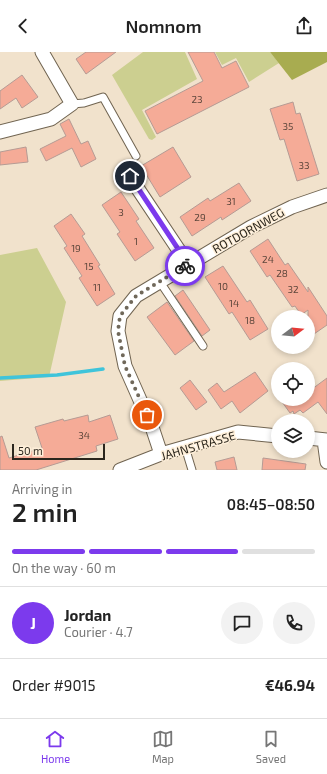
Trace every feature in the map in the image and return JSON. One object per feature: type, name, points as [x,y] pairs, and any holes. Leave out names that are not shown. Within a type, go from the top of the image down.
[{"type":"street","points":[[0,132],[51,119],[72,104],[42,52]]},
{"type":"street","points":[[130,176],[188,264]]},
{"type":"street","name":"ROTDORNWEG","points":[[161,454],[152,427],[125,366],[118,331],[120,316],[136,296],[251,227],[284,210],[327,195]]},
{"type":"street","name":"JAHNSTRASSE","points":[[120,470],[161,454],[238,432],[271,435]]},
{"type":"street","points":[[315,439],[326,440],[327,462]]},
{"type":"lane","points":[[72,104],[84,103],[103,97],[136,156]]},
{"type":"lane","points":[[160,282],[188,317],[203,346]]},
{"type":"lane","points":[[185,447],[192,470]]},
{"type":"green space","points":[[143,52],[185,52],[197,79],[142,110],[156,137],[152,140],[149,139],[112,75]]},
{"type":"green space","points":[[215,52],[270,52],[279,63],[249,82],[236,58],[222,65]]},
{"type":"green space","points":[[270,52],[327,52],[327,62],[292,80]]},
{"type":"green space","points":[[37,248],[66,302],[49,377],[0,381],[0,255]]},
{"type":"building","points":[[86,52],[116,52],[86,74],[76,59]]},
{"type":"building","points":[[188,52],[214,52],[222,68],[236,61],[249,87],[157,134],[145,111],[203,81]]},
{"type":"building","points":[[22,75],[38,97],[22,108],[16,98],[0,109],[0,91]]},
{"type":"building","points":[[293,102],[296,114],[300,113],[319,174],[297,181],[284,139],[280,140],[270,109]]},
{"type":"building","points":[[69,119],[81,144],[88,141],[96,159],[81,167],[72,148],[46,161],[40,149],[66,136],[60,124]]},
{"type":"building","points":[[26,147],[28,162],[0,165],[0,152]]},
{"type":"building","points":[[173,147],[191,177],[160,197],[141,166]]},
{"type":"building","points":[[239,183],[251,201],[222,220],[221,217],[192,236],[180,217],[208,198],[210,201]]},
{"type":"building","points":[[121,192],[139,219],[136,221],[154,248],[135,261],[117,234],[120,232],[102,205]]},
{"type":"building","points":[[71,214],[85,234],[82,236],[100,265],[98,266],[115,294],[97,306],[79,278],[82,276],[64,248],[67,246],[54,226]]},
{"type":"building","points":[[268,239],[285,265],[288,263],[308,292],[308,287],[327,316],[327,325],[315,333],[315,310],[298,310],[295,306],[292,307],[270,275],[267,277],[250,251]]},
{"type":"building","points":[[223,266],[247,302],[250,300],[268,329],[250,340],[232,312],[229,314],[205,277]]},
{"type":"building","points":[[183,290],[210,330],[202,336],[175,296]]},
{"type":"building","points":[[167,302],[194,341],[175,355],[147,317]]},
{"type":"building","points":[[255,372],[268,391],[240,413],[232,401],[221,409],[208,390],[217,383],[224,392]]},
{"type":"building","points":[[327,378],[327,414],[318,402],[315,404],[315,387]]},
{"type":"building","points":[[190,380],[207,402],[196,410],[180,388]]},
{"type":"building","points":[[285,406],[313,406],[303,413],[300,410],[294,414],[293,411],[290,413]]},
{"type":"building","points":[[88,415],[89,422],[110,415],[118,439],[96,446],[97,451],[36,470],[0,470],[0,437],[2,436],[9,458],[42,448],[35,427],[63,419],[64,421]]},
{"type":"building","points":[[234,457],[237,470],[217,470],[215,462]]},
{"type":"building","points":[[263,458],[306,464],[305,470],[262,470]]},
{"type":"waterway","points":[[0,378],[57,375],[103,369]]},
{"type":"way so far","points":[[147,415],[125,366],[118,331],[120,316],[136,296],[185,266]]},
{"type":"route","points":[[130,176],[188,264],[185,266]]}]
